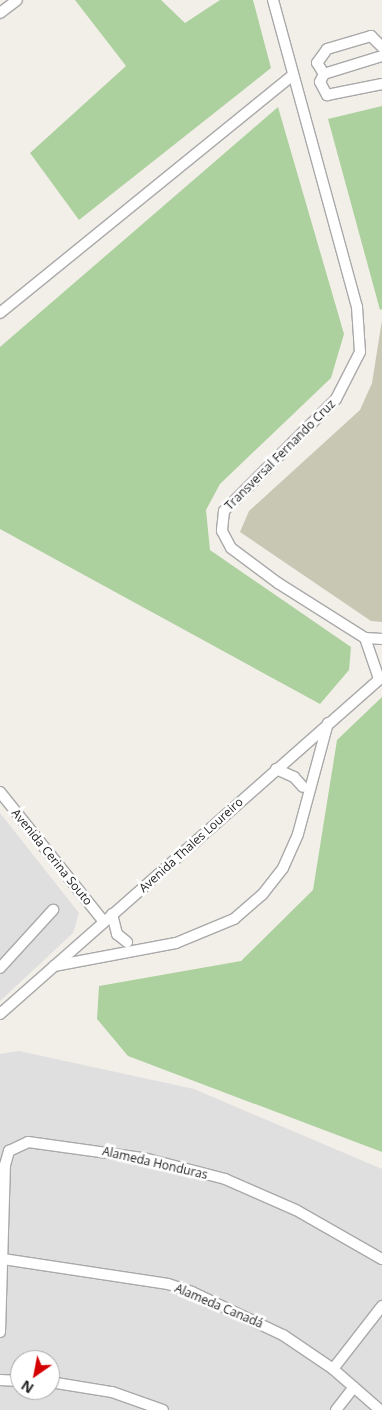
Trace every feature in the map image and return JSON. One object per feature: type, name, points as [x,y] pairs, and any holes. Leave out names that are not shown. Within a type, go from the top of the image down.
[{"type":"street","points":[[0,14],[17,0]]},
{"type":"street","name":"Transversal Fernando Cruz","points":[[273,0],[357,307],[360,352],[336,399],[233,500],[224,511],[221,527],[231,548],[252,566],[366,638]]},
{"type":"street","points":[[324,74],[317,63],[327,49],[371,36],[382,47]]},
{"type":"street","points":[[382,56],[324,74],[320,82],[326,95],[382,84]]},
{"type":"street","points":[[0,313],[293,75]]},
{"type":"street","points":[[381,678],[366,638],[382,638]]},
{"type":"street","name":"Avenida Thales Loureiro","points":[[0,1014],[328,722],[381,678]]},
{"type":"street","points":[[53,967],[176,943],[234,919],[262,895],[283,868],[298,834],[328,722]]},
{"type":"street","points":[[276,769],[294,777],[303,788]]},
{"type":"street","name":"Avenida Cerina Souto","points":[[0,792],[108,918],[117,934],[127,942]]},
{"type":"street","points":[[0,968],[53,910]]},
{"type":"street","name":"Alameda Honduras","points":[[3,1259],[7,1157],[16,1145],[28,1142],[144,1158],[225,1180],[296,1210],[382,1259]]},
{"type":"street","points":[[0,1332],[3,1259]]},
{"type":"street","name":"Alameda Canadá","points":[[3,1259],[168,1284],[276,1331],[333,1369],[380,1410]]},
{"type":"street","points":[[333,1369],[378,1315],[382,1306]]},
{"type":"street","points":[[60,1384],[112,1392],[163,1410]]},
{"type":"street","points":[[336,1410],[354,1387]]},
{"type":"shaded area","points":[[382,320],[382,622],[371,621],[240,532],[249,511],[360,410],[372,383]]},
{"type":"shaded area","points":[[0,813],[79,913],[73,933],[0,1001]]},
{"type":"shaded area","points":[[19,1051],[194,1089],[382,1169],[382,1410],[0,1410],[0,1054]]},
{"type":"green space","points":[[75,0],[161,0],[185,23],[220,0],[253,0],[271,68],[79,220],[30,153],[126,66]]},
{"type":"green space","points":[[382,106],[382,309],[380,310],[328,119]]},
{"type":"green space","points":[[278,107],[344,334],[331,378],[220,484],[206,510],[210,550],[351,647],[349,670],[320,704],[0,529],[0,347]]},
{"type":"green space","points":[[382,697],[382,1152],[128,1056],[97,1019],[99,986],[241,961],[313,890],[337,740]]}]
